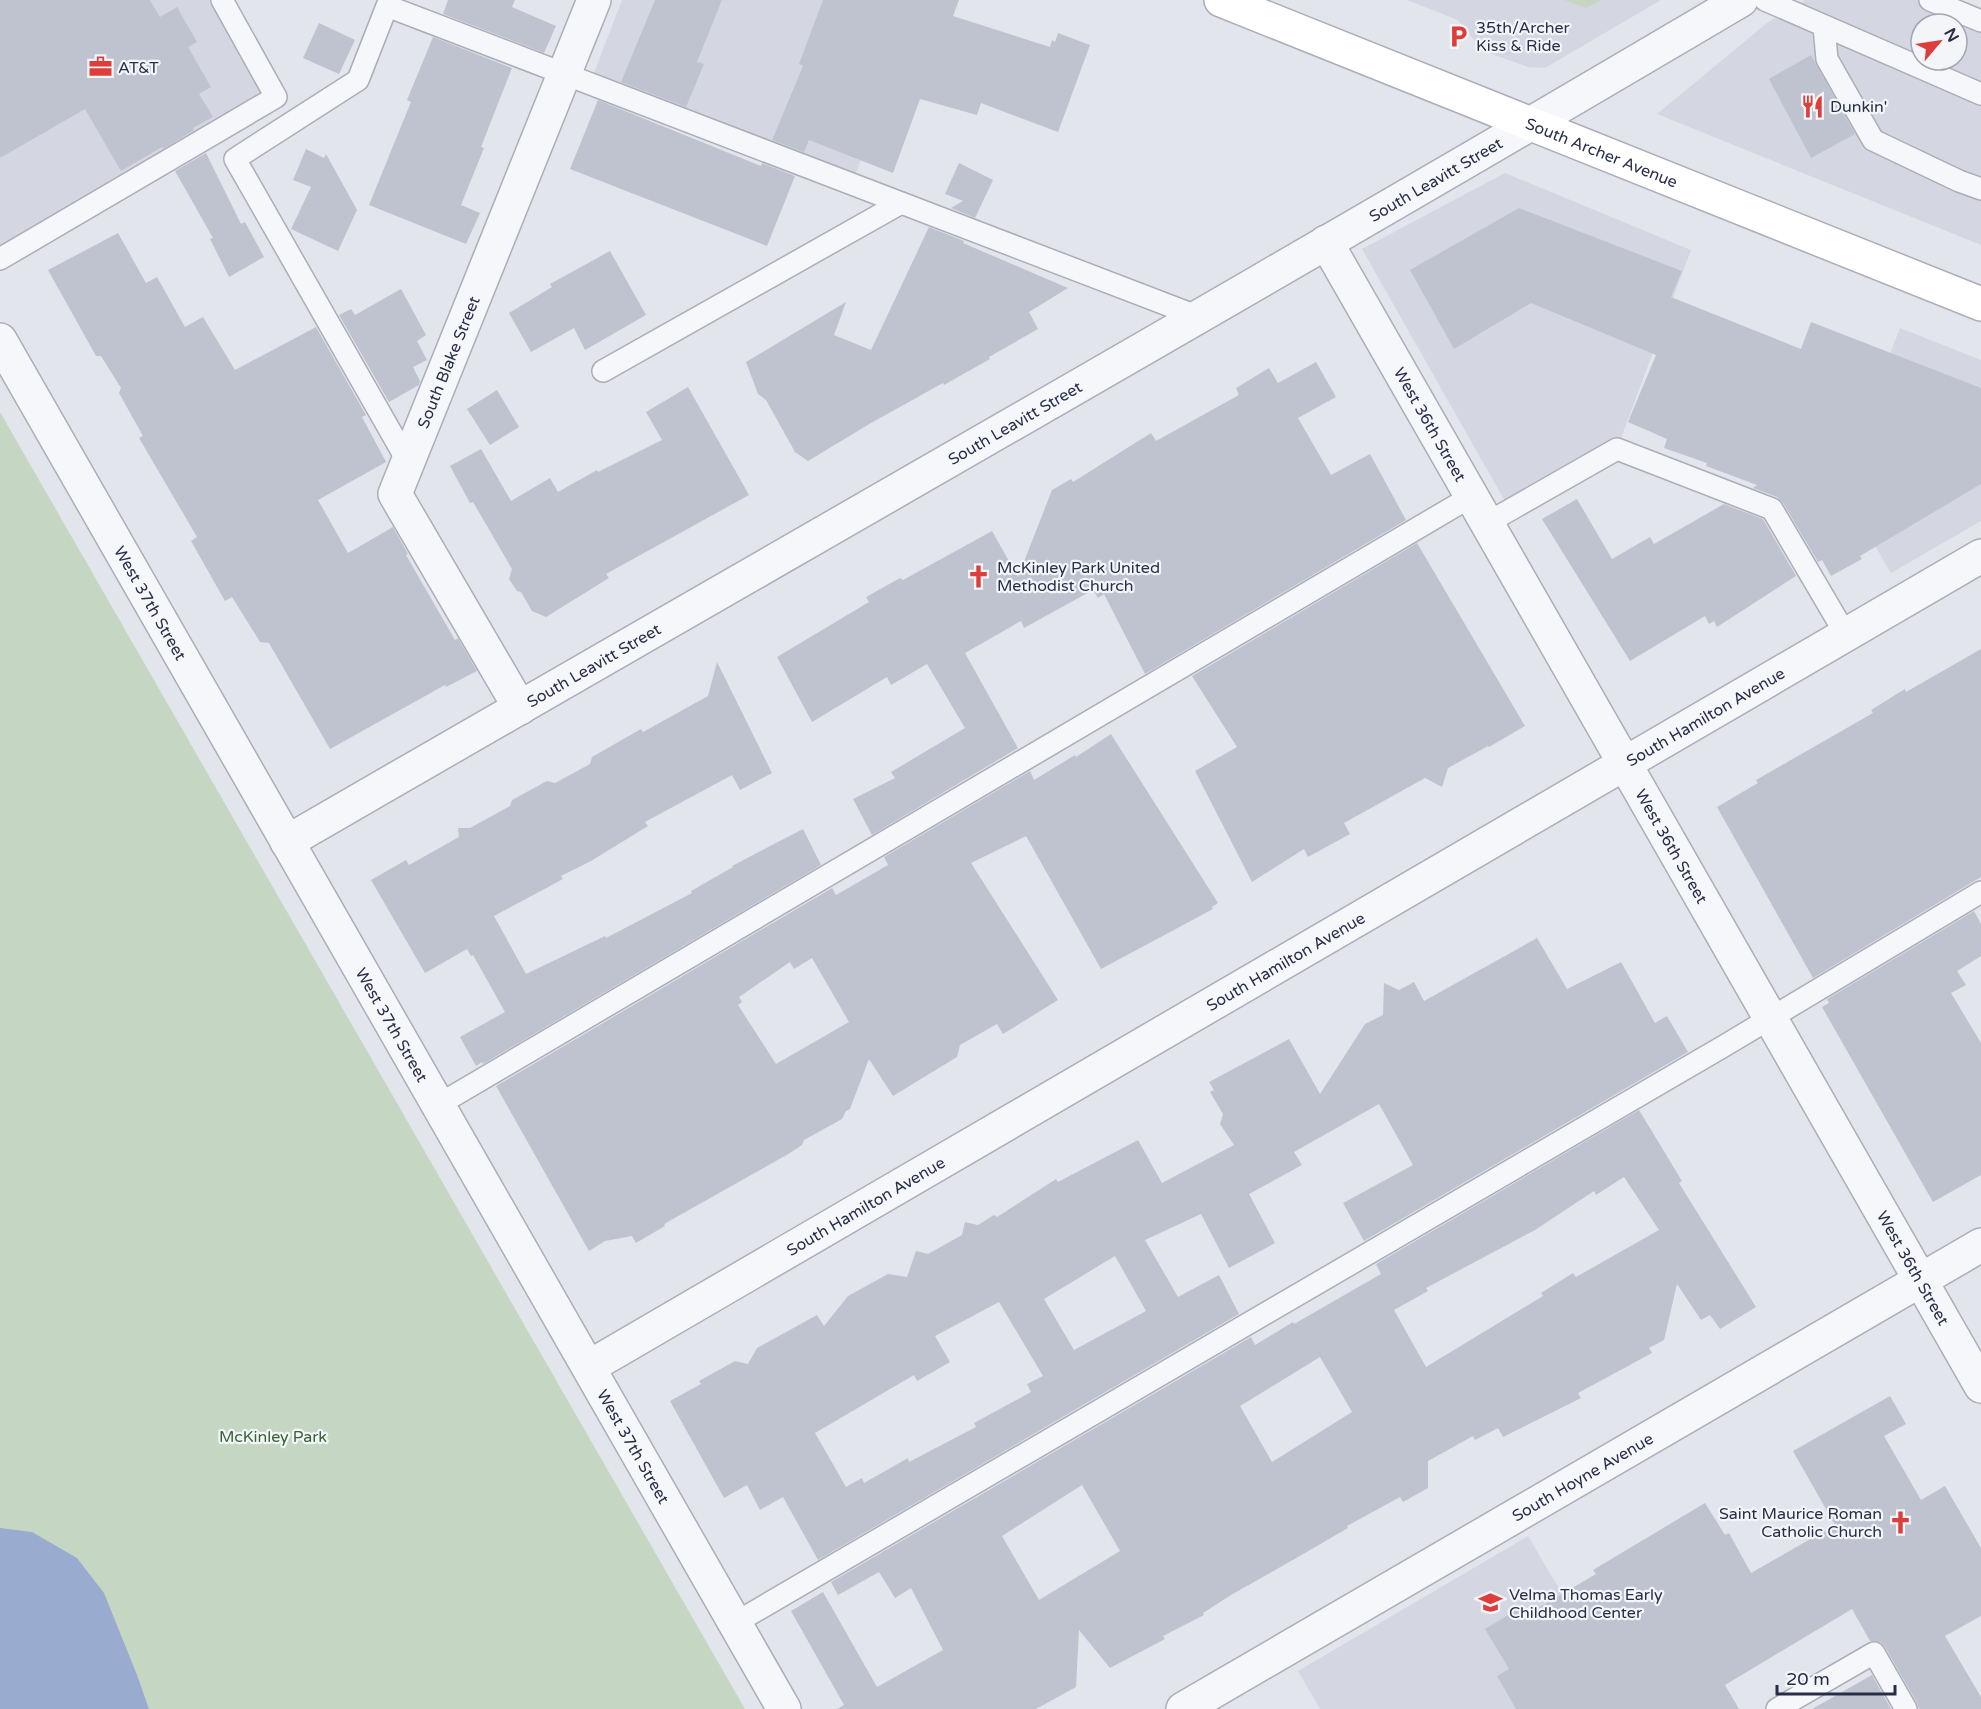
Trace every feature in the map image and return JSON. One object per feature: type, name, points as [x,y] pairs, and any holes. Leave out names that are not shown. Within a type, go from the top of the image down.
[{"type":"main road","name":"South Archer Avenue","points":[[1221,0],[1981,304]]},
{"type":"street","name":"South Blake Street","points":[[520,708],[395,494],[594,0]]},
{"type":"street","name":"South Leavitt Street","points":[[287,842],[1531,125],[1741,0]]},
{"type":"street","name":"West 36th Street","points":[[1326,242],[1981,1386]]},
{"type":"street","name":"West 37th Street","points":[[0,340],[784,1709]]},
{"type":"street","name":"South Hamilton Avenue","points":[[589,1367],[1981,556]]},
{"type":"street","name":"South Hoyne Avenue","points":[[1183,1709],[1981,1245]]},
{"type":"lane","points":[[0,259],[276,97],[222,0]]},
{"type":"lane","points":[[1765,0],[1981,94]]},
{"type":"lane","points":[[1930,0],[1981,21]]},
{"type":"lane","points":[[408,462],[235,159],[358,80],[387,6],[1199,317]]},
{"type":"lane","points":[[1824,27],[1827,59],[1873,140],[1959,181],[1981,189]]},
{"type":"lane","points":[[603,371],[901,203]]},
{"type":"lane","points":[[438,1105],[1479,510],[1617,449],[1772,509],[1846,634]]},
{"type":"lane","points":[[735,1623],[1771,1019],[1981,892]]},
{"type":"lane","points":[[1777,1709],[1874,1653],[1906,1709]]},
{"type":"shaded area","points":[[0,0],[222,0],[276,97],[0,259]]},
{"type":"shaded area","points":[[622,0],[920,0],[852,184],[590,83]]},
{"type":"shaded area","points":[[1407,0],[1661,0],[1545,68],[1528,67],[1483,51],[1458,20]]},
{"type":"shaded area","points":[[1805,0],[1930,0],[1959,12],[1909,12],[1909,72],[1969,72],[1969,16],[1981,21],[1981,245],[1657,114],[1767,23]]},
{"type":"shaded area","points":[[1505,173],[1691,250],[1617,449],[1510,510],[1362,249]]},
{"type":"shaded area","points":[[1900,328],[1981,360],[1981,521],[1891,573],[1839,484]]},
{"type":"shaded area","name":"Velma Thomas Early Childhood Center","points":[[1528,1536],[1630,1709],[1320,1709],[1298,1671]]},
{"type":"green space","points":[[1564,0],[1602,0],[1586,8]]},
{"type":"green space","name":"McKinley Park","points":[[0,412],[745,1709],[0,1709]]},
{"type":"water","points":[[0,1528],[32,1532],[77,1558],[104,1593],[149,1709],[0,1709]]},
{"type":"building","name":"AT&T","points":[[0,0],[150,0],[160,17],[177,7],[197,42],[188,47],[211,87],[199,94],[213,117],[163,149],[162,147],[121,171],[85,109],[0,158]]},
{"type":"building","points":[[448,0],[515,0],[512,7],[556,26],[544,53],[443,14]]},
{"type":"building","points":[[655,0],[722,0],[697,62],[704,64],[686,107],[621,82]]},
{"type":"building","points":[[823,0],[959,0],[953,16],[1050,47],[1052,40],[1055,42],[1058,33],[1090,45],[1058,132],[981,103],[977,115],[920,99],[893,173],[809,140],[804,152],[772,140],[803,66],[799,64]]},
{"type":"building","points":[[319,23],[355,40],[339,74],[303,58]]},
{"type":"building","points":[[433,37],[512,68],[461,205],[480,213],[466,244],[369,205],[411,102],[407,100]]},
{"type":"building","name":"Dunkin'","points":[[1811,55],[1855,134],[1811,158],[1769,79]]},
{"type":"building","points":[[598,100],[761,166],[762,163],[795,176],[767,246],[570,169]]},
{"type":"building","points":[[306,149],[324,158],[326,154],[357,210],[338,251],[291,229],[311,187],[293,180]]},
{"type":"building","points":[[206,153],[241,224],[245,222],[264,257],[229,277],[210,239],[213,238],[175,171]]},
{"type":"building","points":[[959,163],[993,180],[975,218],[951,208],[963,201],[945,194]]},
{"type":"building","points":[[1519,208],[1682,271],[1671,297],[1801,349],[1811,322],[1981,388],[1981,484],[1860,556],[1862,559],[1831,576],[1822,560],[1818,562],[1783,503],[1777,497],[1753,488],[1757,485],[1706,466],[1707,463],[1664,448],[1667,439],[1628,422],[1656,355],[1531,303],[1454,349],[1410,270]]},
{"type":"building","points":[[929,227],[1068,288],[1029,312],[1038,329],[989,357],[990,359],[871,423],[808,461],[795,452],[766,400],[758,394],[746,362],[846,302],[834,335],[871,350]]},
{"type":"building","points":[[118,233],[146,283],[157,277],[185,327],[203,317],[235,370],[316,327],[366,415],[362,417],[386,462],[318,500],[348,553],[393,527],[408,554],[406,555],[455,640],[458,638],[477,671],[446,687],[445,685],[330,749],[269,643],[260,642],[232,597],[225,601],[191,541],[197,537],[139,438],[143,436],[119,393],[121,388],[101,356],[96,356],[48,270]]},
{"type":"building","points":[[610,251],[646,315],[585,350],[574,328],[531,352],[509,313],[552,287],[550,284]]},
{"type":"building","points":[[401,289],[426,335],[417,341],[427,360],[413,367],[420,381],[419,385],[389,402],[339,315],[351,309],[355,315]]},
{"type":"building","points":[[1316,362],[1336,397],[1298,418],[1331,475],[1370,454],[1406,520],[1145,674],[1104,594],[1098,598],[1093,590],[1024,628],[1021,621],[965,653],[1018,748],[872,835],[853,799],[895,778],[891,772],[965,728],[927,664],[891,685],[887,677],[812,722],[777,657],[869,602],[866,597],[900,578],[903,580],[992,531],[1018,577],[1052,490],[1071,479],[1073,482],[1151,433],[1156,441],[1239,395],[1236,388],[1269,368],[1278,383]]},
{"type":"building","points":[[688,387],[749,495],[606,574],[609,578],[546,617],[532,611],[521,592],[517,591],[509,579],[512,569],[473,502],[470,503],[450,466],[481,449],[511,501],[550,478],[558,492],[597,470],[598,472],[662,440],[646,412]]},
{"type":"building","points":[[497,390],[519,427],[490,445],[467,409]]},
{"type":"building","points":[[1577,499],[1612,559],[1650,537],[1654,544],[1724,504],[1763,519],[1796,576],[1717,627],[1714,621],[1709,624],[1705,616],[1630,661],[1542,519]]},
{"type":"building","points":[[1417,543],[1525,726],[1448,768],[1442,787],[1425,778],[1344,823],[1350,834],[1308,857],[1304,849],[1252,882],[1195,771],[1237,747],[1192,676]]},
{"type":"building","points":[[1981,649],[1981,877],[1813,978],[1717,807],[1758,783],[1756,780],[1873,713],[1871,710],[1905,689],[1906,692]]},
{"type":"building","points":[[717,662],[772,773],[740,790],[732,775],[645,822],[648,826],[591,861],[561,876],[563,879],[494,916],[526,974],[605,936],[606,938],[692,893],[691,891],[732,866],[803,829],[821,865],[476,1066],[460,1037],[505,1012],[473,955],[471,956],[467,949],[425,973],[371,880],[406,860],[409,865],[459,837],[458,828],[470,828],[510,806],[512,800],[547,781],[555,783],[590,764],[592,757],[641,729],[643,732],[708,696]]},
{"type":"building","points":[[1111,734],[1218,903],[1212,907],[1213,909],[1101,969],[1026,836],[971,863],[1058,1000],[1003,1034],[997,1024],[960,1045],[957,1057],[893,1096],[869,1059],[850,1109],[846,1111],[842,1119],[804,1140],[802,1145],[790,1153],[664,1224],[665,1226],[636,1243],[632,1236],[605,1241],[589,1251],[496,1086],[832,888],[836,895],[888,865],[884,857],[1030,771],[1034,780],[1075,755],[1076,757]],"holes":[[[812,958],[849,1022],[776,1064],[738,1005],[742,1002],[739,997],[790,962],[794,969]]]},
{"type":"building","points":[[1974,911],[1981,924],[1981,956],[1957,971],[1966,985],[1951,993],[1981,1043],[1981,1175],[1933,1202],[1822,1007],[1829,1003],[1827,999]]},
{"type":"building","points":[[1537,938],[1567,989],[1621,962],[1655,1023],[1667,1016],[1688,1052],[1364,1241],[1343,1203],[1413,1165],[1379,1104],[1294,1152],[1302,1165],[1249,1194],[1275,1243],[1229,1268],[1201,1214],[1145,1240],[1178,1297],[1219,1275],[1239,1314],[818,1560],[783,1497],[760,1510],[747,1485],[724,1498],[670,1401],[701,1384],[699,1381],[735,1361],[748,1364],[757,1348],[817,1315],[824,1326],[848,1296],[888,1274],[907,1277],[916,1251],[928,1254],[962,1235],[965,1222],[978,1225],[994,1215],[997,1217],[1056,1179],[1058,1182],[1138,1140],[1162,1183],[1234,1145],[1220,1124],[1223,1114],[1210,1092],[1214,1090],[1209,1082],[1289,1039],[1320,1094],[1365,1024],[1383,1015],[1384,983],[1399,990],[1414,982],[1424,1001]],"holes":[[[1115,1256],[1146,1311],[1074,1350],[1044,1299]],[[999,1302],[1043,1376],[1027,1384],[1031,1392],[974,1423],[976,1427],[909,1462],[908,1458],[864,1483],[862,1478],[846,1487],[815,1433],[914,1375],[917,1381],[950,1362],[935,1336]]]},
{"type":"building","points":[[1639,1110],[1682,1181],[1679,1183],[1756,1307],[1720,1329],[1710,1315],[1701,1320],[1677,1284],[1664,1340],[1649,1348],[1652,1353],[1578,1393],[1581,1398],[1503,1437],[1498,1428],[1475,1440],[1473,1436],[1428,1461],[1428,1488],[1403,1502],[1400,1497],[1347,1526],[1348,1528],[1231,1595],[1203,1613],[1204,1615],[1163,1636],[1165,1639],[1110,1668],[1079,1630],[1076,1687],[1036,1709],[837,1709],[844,1705],[791,1611],[823,1592],[877,1687],[943,1650],[911,1588],[895,1598],[879,1572],[838,1595],[831,1582],[1251,1337],[1255,1345],[1381,1274],[1376,1264]],"holes":[[[1624,1177],[1659,1230],[1576,1277],[1573,1273],[1541,1293],[1543,1296],[1426,1367],[1394,1310],[1428,1291],[1426,1288],[1535,1230],[1594,1191],[1596,1195]],[[1320,1357],[1352,1412],[1272,1462],[1240,1406]],[[1082,1485],[1120,1551],[1039,1600],[1002,1536]]]},
{"type":"building","points":[[1890,1396],[1906,1424],[1884,1436],[1921,1500],[1945,1486],[1981,1548],[1981,1616],[1945,1636],[1981,1697],[1981,1709],[1919,1709],[1885,1647],[1880,1642],[1870,1641],[1852,1609],[1725,1685],[1739,1709],[1516,1709],[1497,1676],[1509,1669],[1485,1629],[1523,1606],[1528,1614],[1596,1574],[1593,1570],[1705,1503],[1725,1535],[1729,1533],[1751,1573],[1835,1525],[1793,1451]]},
{"type":"building","points":[[1872,1675],[1891,1709],[1812,1709]]},
{"type":"place","name":"35th/Archer Kiss & Ride","points":[[1458,36]]},
{"type":"place","name":"AT&T","points":[[100,67]]},
{"type":"place","name":"Dunkin'","points":[[1812,106]]},
{"type":"place","name":"McKinley Park United Methodist Church","points":[[979,576]]},
{"type":"place","name":"Saint Maurice Roman Catholic Church","points":[[1900,1522]]},
{"type":"place","name":"Velma Thomas Early Childhood Center","points":[[1491,1603]]}]
